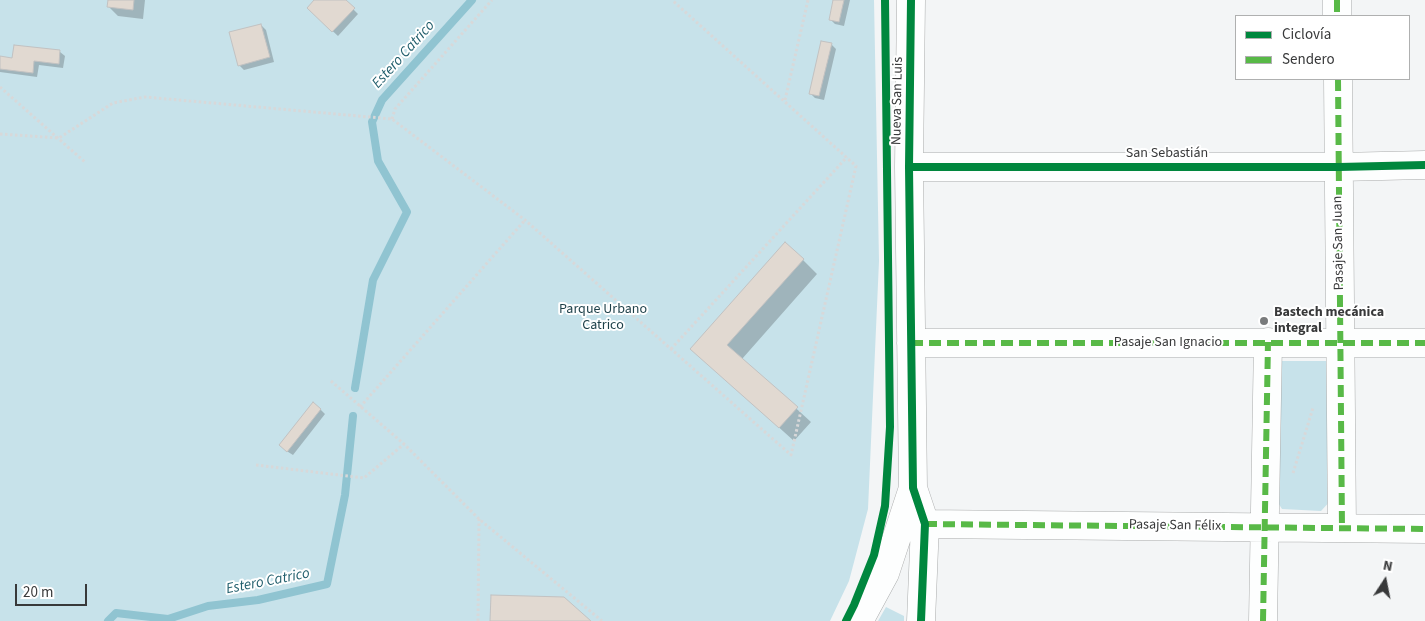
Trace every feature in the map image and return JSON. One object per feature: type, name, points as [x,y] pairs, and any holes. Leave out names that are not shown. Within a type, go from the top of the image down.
[{"type":"street","name":"Nueva San Luis","points":[[911,0],[909,167],[913,488],[925,524],[921,621]]},
{"type":"street","points":[[1337,0],[1337,15]]},
{"type":"street","name":"Pasaje San Juan","points":[[1338,80],[1342,528]]},
{"type":"street","name":"San Sebastián","points":[[909,167],[1339,167],[1425,165]]},
{"type":"street","points":[[1263,621],[1268,342]]},
{"type":"street","name":"Pasaje San Ignacio","points":[[911,343],[1425,343]]},
{"type":"street","name":"Nueva San Luis","points":[[859,621],[885,573],[913,488]]},
{"type":"street","name":"Pasaje San Félix","points":[[925,524],[1425,529]]},
{"type":"path","points":[[390,119],[395,109],[492,0]]},
{"type":"path","points":[[0,134],[59,138],[113,103],[146,97],[390,119],[525,220],[791,455],[856,166],[672,0]]},
{"type":"path","points":[[784,101],[808,0]]},
{"type":"path","points":[[0,87],[86,163]]},
{"type":"path","points":[[671,349],[847,156]]},
{"type":"path","points":[[360,407],[525,220]]},
{"type":"path","points":[[331,381],[404,444],[480,519],[602,621]]},
{"type":"path","points":[[1291,481],[1314,407]]},
{"type":"path","points":[[256,465],[364,478],[404,444]]},
{"type":"path","points":[[478,621],[480,519]]},
{"type":"green space","name":"Parque Urbano Catrico","points":[[0,0],[874,0],[879,261],[868,509],[849,581],[830,621],[0,621]]},
{"type":"green space","points":[[1275,361],[1333,361],[1333,498],[1321,511],[1282,509],[1275,498]]},
{"type":"green space","points":[[886,607],[904,616],[904,621],[878,621]]},
{"type":"building","points":[[108,0],[134,0],[133,10],[107,7]]},
{"type":"building","points":[[314,0],[346,0],[355,8],[332,32],[307,8]]},
{"type":"building","points":[[833,0],[844,0],[839,22],[829,20]]},
{"type":"building","points":[[261,24],[270,57],[238,66],[229,32]]},
{"type":"building","points":[[821,41],[832,43],[819,96],[809,94]]},
{"type":"building","points":[[14,45],[60,50],[59,64],[34,61],[33,73],[0,69],[0,56],[12,58]]},
{"type":"building","points":[[785,242],[804,259],[727,345],[798,407],[779,428],[690,349]]},
{"type":"building","points":[[313,402],[321,409],[287,452],[279,445]]},
{"type":"building","points":[[491,595],[564,597],[591,621],[490,621]]},
{"type":"waterway","name":"Estero Catrico","points":[[355,388],[373,280],[407,212],[378,161],[372,122],[382,100],[472,0]]},
{"type":"waterway","name":"Estero Catrico","points":[[108,621],[116,613],[168,619],[208,606],[258,600],[327,584],[345,495],[353,416]]},
{"type":"marked path","points":[[1337,0],[1337,15]]},
{"type":"marked path","points":[[1338,80],[1342,528]]},
{"type":"marked path","points":[[1263,621],[1268,342]]},
{"type":"marked path","points":[[911,343],[1425,343]]},
{"type":"marked path","points":[[925,524],[1425,529]]},
{"type":"cycle path","points":[[846,621],[874,555],[885,506],[890,427],[885,0]]},
{"type":"cycle path","points":[[911,0],[909,167],[913,488],[925,524],[921,621]]},
{"type":"cycle path","points":[[909,167],[1339,167],[1425,165]]},
{"type":"place","name":"Bastech mecánica integral","points":[[1264,321]]}]
